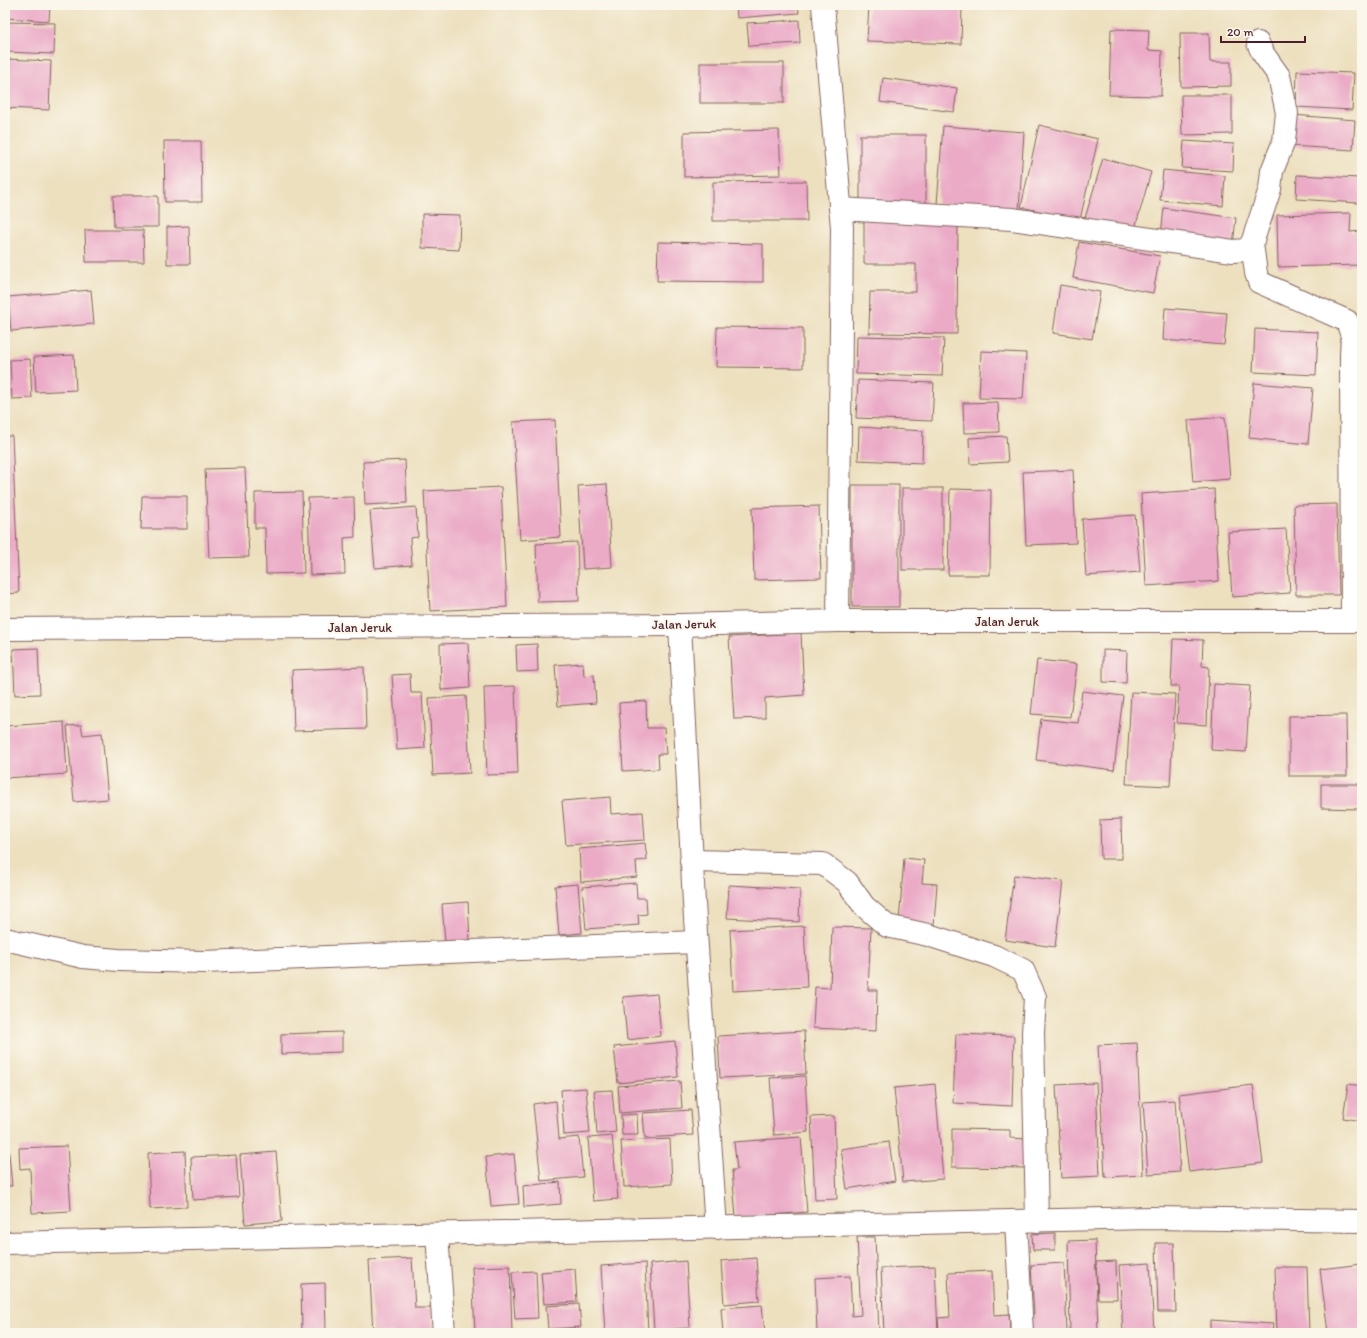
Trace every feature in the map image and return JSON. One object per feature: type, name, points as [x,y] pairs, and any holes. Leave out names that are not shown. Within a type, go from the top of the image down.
[{"type":"street","points":[[823,5],[842,228],[838,621]]},
{"type":"street","points":[[840,209],[1012,219],[1233,252],[1246,250],[1252,243],[1270,189],[1272,171],[1284,141],[1287,113],[1279,76],[1262,52],[1258,42]]},
{"type":"street","points":[[1252,243],[1256,273],[1259,282],[1347,321],[1352,336],[1351,363],[1357,621]]},
{"type":"street","name":"Jalan Jeruk","points":[[5,629],[680,625],[838,621],[1357,621]]},
{"type":"street","points":[[680,625],[696,942],[716,1228]]},
{"type":"street","points":[[692,861],[823,864],[847,882],[864,906],[888,926],[928,936],[994,956],[1023,970],[1035,997],[1022,1333]]},
{"type":"street","points":[[5,939],[83,957],[118,960],[204,962],[696,942]]},
{"type":"street","points":[[5,1243],[1151,1218],[1362,1221]]},
{"type":"street","points":[[437,1234],[444,1333]]},
{"type":"building","points":[[5,5],[50,5],[49,21],[5,18]]},
{"type":"building","points":[[736,5],[798,5],[799,13],[737,18]]},
{"type":"building","points":[[869,5],[962,5],[961,44],[867,41]]},
{"type":"building","points":[[799,20],[800,43],[749,46],[747,23]]},
{"type":"building","points":[[5,22],[55,23],[54,54],[5,52]]},
{"type":"building","points":[[1111,29],[1149,30],[1148,50],[1162,51],[1161,96],[1109,95]]},
{"type":"building","points":[[1180,33],[1209,33],[1210,62],[1231,62],[1231,86],[1181,87]]},
{"type":"building","points":[[5,59],[51,61],[49,110],[5,108]]},
{"type":"building","points":[[700,63],[784,63],[784,103],[700,103]]},
{"type":"building","points":[[1297,71],[1354,73],[1352,110],[1296,107]]},
{"type":"building","points":[[883,78],[957,88],[954,112],[880,102]]},
{"type":"building","points":[[1181,95],[1232,95],[1232,134],[1182,135]]},
{"type":"building","points":[[1293,115],[1355,120],[1353,150],[1291,146]]},
{"type":"building","points":[[1039,125],[1098,139],[1080,220],[1021,207]]},
{"type":"building","points":[[943,126],[1024,132],[1019,210],[937,204]]},
{"type":"building","points":[[779,130],[781,175],[684,177],[684,132]]},
{"type":"building","points":[[860,135],[926,135],[926,205],[860,205]]},
{"type":"building","points":[[164,141],[201,141],[202,202],[165,202]]},
{"type":"building","points":[[1184,141],[1234,144],[1233,171],[1182,168]]},
{"type":"building","points":[[1103,158],[1151,172],[1134,232],[1085,218]]},
{"type":"building","points":[[1163,170],[1225,176],[1223,206],[1160,200]]},
{"type":"building","points":[[1297,175],[1360,178],[1359,203],[1296,199]]},
{"type":"building","points":[[806,181],[807,221],[713,221],[713,182]]},
{"type":"building","points":[[113,196],[158,196],[158,227],[114,227]]},
{"type":"building","points":[[1164,208],[1236,218],[1233,245],[1161,235]]},
{"type":"building","points":[[1351,213],[1350,232],[1362,231],[1362,265],[1278,267],[1277,215]]},
{"type":"building","points":[[422,214],[460,215],[459,250],[422,248]]},
{"type":"building","points":[[864,219],[958,220],[957,334],[869,333],[870,292],[916,292],[916,264],[864,264]]},
{"type":"building","points":[[189,226],[190,264],[167,264],[167,227]]},
{"type":"building","points":[[85,230],[143,230],[144,262],[86,262]]},
{"type":"building","points":[[658,242],[763,244],[763,282],[657,281]]},
{"type":"building","points":[[1079,242],[1160,256],[1153,293],[1073,278]]},
{"type":"building","points":[[1060,285],[1100,292],[1092,339],[1053,333]]},
{"type":"building","points":[[91,290],[94,324],[11,331],[8,297]]},
{"type":"building","points":[[1165,308],[1227,313],[1224,345],[1163,340]]},
{"type":"building","points":[[717,327],[803,328],[803,368],[716,367]]},
{"type":"building","points":[[1255,329],[1318,332],[1316,375],[1253,372]]},
{"type":"building","points":[[857,336],[944,338],[942,376],[856,374]]},
{"type":"building","points":[[981,351],[1026,353],[1023,399],[979,398]]},
{"type":"building","points":[[74,355],[76,390],[36,392],[34,357]]},
{"type":"building","points":[[30,359],[32,398],[12,399],[10,360]]},
{"type":"building","points":[[858,380],[934,383],[932,421],[856,418]]},
{"type":"building","points":[[1254,383],[1313,388],[1308,444],[1249,438]]},
{"type":"building","points":[[998,402],[999,432],[964,433],[963,403]]},
{"type":"building","points":[[1225,417],[1230,479],[1193,482],[1188,420]]},
{"type":"building","points":[[555,420],[561,537],[520,540],[513,422]]},
{"type":"building","points":[[859,427],[923,431],[922,463],[858,460]]},
{"type":"building","points":[[5,436],[12,436],[19,593],[5,594]]},
{"type":"building","points":[[1006,436],[1008,462],[970,464],[969,438]]},
{"type":"building","points":[[405,460],[407,503],[365,505],[363,462]]},
{"type":"building","points":[[245,468],[249,557],[209,558],[205,469]]},
{"type":"building","points":[[1073,470],[1076,543],[1026,545],[1023,472]]},
{"type":"building","points":[[607,484],[612,567],[583,569],[578,486]]},
{"type":"building","points":[[852,485],[899,485],[899,607],[852,607]]},
{"type":"building","points":[[501,487],[507,607],[430,611],[424,491]]},
{"type":"building","points":[[902,488],[943,488],[943,570],[902,570]]},
{"type":"building","points":[[950,489],[991,490],[990,575],[948,575]]},
{"type":"building","points":[[1214,489],[1219,581],[1146,586],[1141,494]]},
{"type":"building","points":[[302,492],[304,573],[266,574],[265,528],[255,528],[255,493]]},
{"type":"building","points":[[142,496],[187,496],[187,529],[141,529]]},
{"type":"building","points":[[354,497],[355,537],[344,538],[345,574],[310,575],[308,498]]},
{"type":"building","points":[[1337,504],[1339,595],[1296,595],[1294,505]]},
{"type":"building","points":[[819,506],[821,578],[754,580],[752,508]]},
{"type":"building","points":[[416,507],[418,537],[410,538],[412,565],[375,568],[370,511]]},
{"type":"building","points":[[1135,515],[1140,572],[1086,576],[1082,519]]},
{"type":"building","points":[[1286,529],[1290,593],[1232,597],[1228,532]]},
{"type":"building","points":[[577,542],[579,601],[538,602],[536,544]]},
{"type":"building","points":[[801,633],[804,695],[765,698],[765,718],[734,719],[729,637]]},
{"type":"building","points":[[1173,639],[1203,640],[1202,666],[1209,667],[1207,725],[1177,723],[1179,686],[1171,686]]},
{"type":"building","points":[[468,643],[470,688],[441,690],[440,644]]},
{"type":"building","points":[[537,644],[538,671],[517,672],[516,645]]},
{"type":"building","points":[[38,648],[40,694],[15,695],[13,649]]},
{"type":"building","points":[[1103,650],[1127,651],[1126,683],[1103,682]]},
{"type":"building","points":[[1037,660],[1077,664],[1070,717],[1031,714]]},
{"type":"building","points":[[583,663],[584,676],[594,675],[596,703],[558,706],[555,665]]},
{"type":"building","points":[[364,667],[366,729],[294,731],[292,670]]},
{"type":"building","points":[[410,674],[411,693],[422,693],[425,748],[397,750],[392,675]]},
{"type":"building","points":[[1214,684],[1250,686],[1246,752],[1211,750]]},
{"type":"building","points":[[515,686],[518,774],[487,775],[484,687]]},
{"type":"building","points":[[1082,691],[1123,696],[1114,770],[1036,760],[1041,719],[1078,723]]},
{"type":"building","points":[[1131,692],[1175,694],[1170,786],[1126,784]]},
{"type":"building","points":[[466,696],[470,773],[433,775],[429,698]]},
{"type":"building","points":[[646,701],[647,728],[664,728],[666,754],[658,754],[659,769],[623,771],[619,703]]},
{"type":"building","points":[[1346,715],[1347,776],[1289,776],[1289,716]]},
{"type":"building","points":[[64,722],[67,774],[5,778],[5,726]]},
{"type":"building","points":[[81,725],[83,735],[102,733],[108,799],[74,802],[67,726]]},
{"type":"building","points":[[1321,784],[1359,784],[1359,809],[1321,808]]},
{"type":"building","points":[[610,797],[611,814],[643,812],[645,840],[566,845],[562,801]]},
{"type":"building","points":[[1121,819],[1122,859],[1101,859],[1100,820]]},
{"type":"building","points":[[645,843],[647,860],[636,861],[637,877],[581,882],[579,849]]},
{"type":"building","points":[[904,858],[924,860],[922,883],[937,884],[934,925],[899,922]]},
{"type":"building","points":[[1014,875],[1063,881],[1055,947],[1005,940]]},
{"type":"building","points":[[636,883],[637,898],[646,898],[647,914],[638,915],[639,925],[586,929],[582,887]]},
{"type":"building","points":[[578,884],[582,933],[559,935],[555,886]]},
{"type":"building","points":[[729,885],[800,889],[799,922],[727,918]]},
{"type":"building","points":[[468,902],[470,941],[445,942],[442,904]]},
{"type":"building","points":[[804,926],[807,987],[733,991],[730,930]]},
{"type":"building","points":[[832,927],[871,928],[868,990],[877,990],[876,1031],[813,1028],[815,987],[830,988]]},
{"type":"building","points":[[657,994],[661,1036],[627,1040],[623,997]]},
{"type":"building","points":[[804,1031],[806,1074],[720,1078],[718,1036]]},
{"type":"building","points":[[342,1032],[342,1052],[281,1054],[281,1034]]},
{"type":"building","points":[[956,1034],[1014,1036],[1012,1106],[953,1103]]},
{"type":"building","points":[[675,1041],[678,1077],[618,1083],[614,1047]]},
{"type":"building","points":[[1137,1043],[1143,1175],[1105,1177],[1098,1045]]},
{"type":"building","points":[[805,1076],[808,1132],[774,1135],[770,1078]]},
{"type":"building","points":[[680,1081],[682,1108],[620,1113],[618,1086]]},
{"type":"building","points":[[1096,1083],[1100,1176],[1061,1178],[1056,1085]]},
{"type":"building","points":[[935,1084],[943,1179],[903,1182],[894,1088]]},
{"type":"building","points":[[1348,1084],[1362,1086],[1362,1121],[1343,1118]]},
{"type":"building","points":[[1253,1085],[1263,1163],[1189,1172],[1179,1094]]},
{"type":"building","points":[[586,1088],[590,1133],[564,1135],[561,1090]]},
{"type":"building","points":[[612,1090],[616,1132],[597,1134],[594,1091]]},
{"type":"building","points":[[1175,1100],[1180,1172],[1148,1174],[1143,1102]]},
{"type":"building","points":[[556,1101],[559,1139],[579,1137],[583,1177],[541,1181],[533,1104]]},
{"type":"building","points":[[691,1110],[693,1135],[645,1138],[643,1113]]},
{"type":"building","points":[[637,1114],[638,1135],[622,1135],[621,1115]]},
{"type":"building","points":[[834,1116],[837,1199],[815,1200],[811,1117]]},
{"type":"building","points":[[952,1129],[1010,1130],[1010,1138],[1027,1139],[1027,1168],[952,1167]]},
{"type":"building","points":[[612,1136],[618,1199],[593,1201],[588,1138]]},
{"type":"building","points":[[801,1137],[807,1212],[736,1218],[732,1170],[737,1170],[734,1142]]},
{"type":"building","points":[[670,1139],[672,1184],[624,1187],[621,1141]]},
{"type":"building","points":[[889,1142],[895,1181],[847,1189],[841,1149]]},
{"type":"building","points":[[5,1144],[8,1144],[12,1186],[5,1186]]},
{"type":"building","points":[[1362,1145],[1362,1158],[1359,1157]]},
{"type":"building","points":[[67,1146],[71,1211],[32,1213],[30,1168],[20,1169],[19,1148]]},
{"type":"building","points":[[185,1151],[187,1207],[150,1209],[148,1153]]},
{"type":"building","points":[[276,1152],[282,1221],[245,1224],[240,1155]]},
{"type":"building","points":[[514,1154],[519,1204],[491,1206],[486,1157]]},
{"type":"building","points":[[236,1155],[239,1197],[193,1200],[191,1157]]},
{"type":"building","points":[[560,1182],[561,1204],[524,1207],[523,1186]]},
{"type":"building","points":[[1055,1233],[1055,1250],[1033,1250],[1032,1234]]},
{"type":"building","points":[[857,1237],[875,1237],[879,1333],[817,1333],[815,1278],[850,1276],[852,1316],[861,1315]]},
{"type":"building","points":[[1095,1240],[1098,1332],[1070,1333],[1068,1241]]},
{"type":"building","points":[[1156,1243],[1174,1243],[1176,1312],[1158,1312]]},
{"type":"building","points":[[412,1258],[415,1308],[432,1308],[434,1333],[373,1333],[369,1260]]},
{"type":"building","points":[[756,1258],[759,1301],[724,1304],[721,1261]]},
{"type":"building","points":[[686,1261],[690,1328],[654,1330],[650,1264]]},
{"type":"building","points":[[1116,1261],[1117,1299],[1098,1299],[1096,1262]]},
{"type":"building","points":[[645,1263],[648,1333],[605,1333],[601,1266]]},
{"type":"building","points":[[1064,1263],[1067,1333],[1026,1333],[1025,1314],[1034,1314],[1031,1265]]},
{"type":"building","points":[[1150,1263],[1154,1332],[1123,1333],[1119,1265]]},
{"type":"building","points":[[1362,1264],[1362,1333],[1328,1333],[1320,1269]]},
{"type":"building","points":[[510,1266],[512,1333],[475,1333],[472,1267]]},
{"type":"building","points":[[935,1266],[938,1333],[884,1333],[881,1268]]},
{"type":"building","points":[[1275,1267],[1307,1267],[1309,1333],[1277,1333]]},
{"type":"building","points":[[575,1269],[577,1302],[544,1304],[541,1272]]},
{"type":"building","points":[[536,1271],[538,1318],[515,1319],[512,1272]]},
{"type":"building","points":[[992,1271],[994,1315],[1009,1314],[1010,1333],[939,1333],[938,1318],[950,1317],[948,1273]]},
{"type":"building","points":[[325,1283],[326,1333],[302,1333],[301,1284]]},
{"type":"building","points":[[579,1304],[581,1327],[548,1329],[546,1306]]},
{"type":"building","points":[[762,1305],[765,1333],[723,1333],[721,1308]]},
{"type":"building","points":[[1210,1320],[1273,1324],[1272,1333],[1210,1333]]}]
